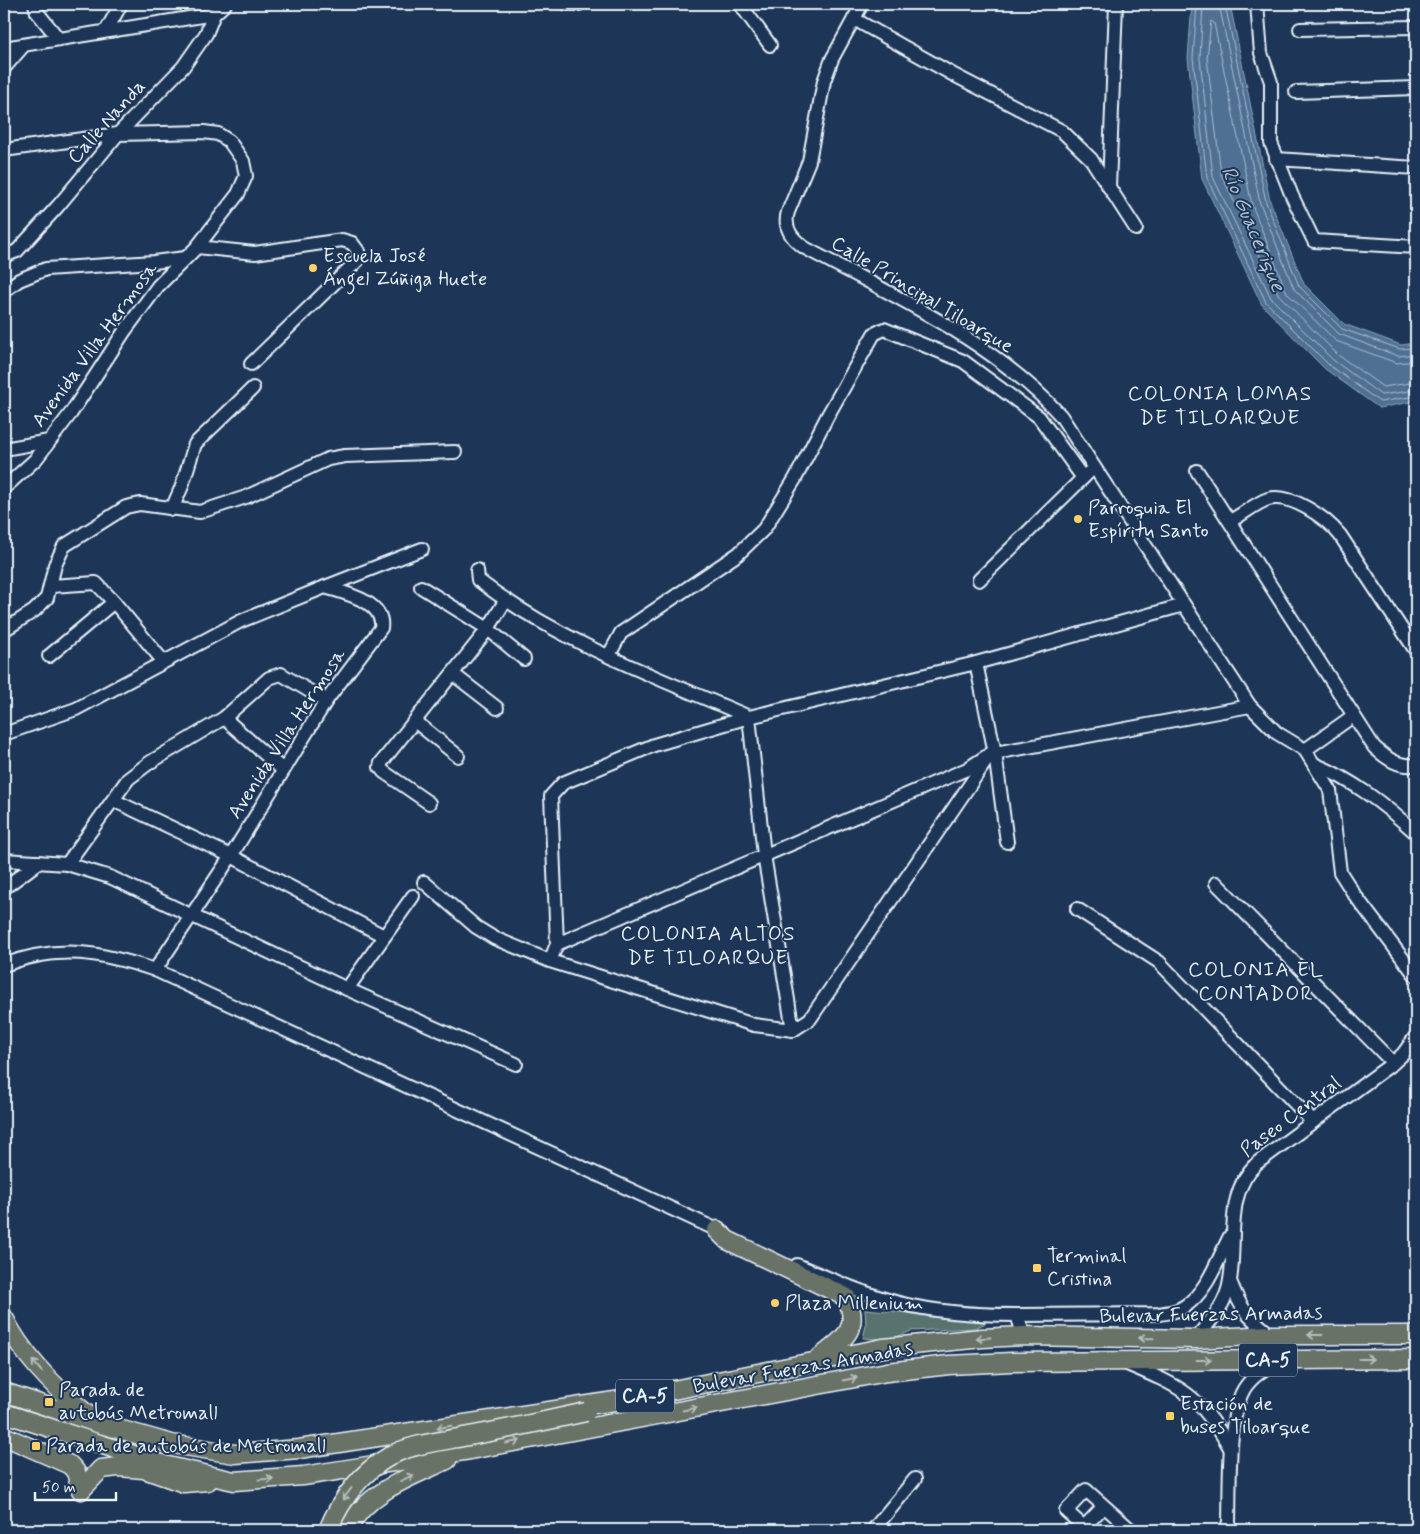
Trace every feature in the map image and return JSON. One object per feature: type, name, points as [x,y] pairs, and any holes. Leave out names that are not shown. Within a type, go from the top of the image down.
[{"type":"highway","points":[[717,1230],[727,1240],[846,1297],[853,1319],[849,1332],[843,1340],[816,1361]]},
{"type":"highway","points":[[4,1318],[40,1370],[58,1391],[97,1423]]},
{"type":"highway","name":"Bulevar Fuerzas Armadas","points":[[4,1392],[97,1423],[172,1444],[207,1451],[243,1454],[299,1449],[601,1403],[883,1348],[982,1338],[1024,1336],[1194,1339],[1271,1335],[1416,1334]]},
{"type":"highway","name":"Bulevar Fuerzas Armadas","points":[[4,1413],[168,1466],[234,1481],[303,1476],[470,1450],[887,1372],[958,1364],[1120,1360],[1416,1359]]},
{"type":"highway","points":[[328,1530],[343,1498],[368,1471],[391,1454],[429,1444],[586,1412],[601,1403]]},
{"type":"highway","points":[[4,1436],[70,1465],[76,1472],[81,1490],[101,1469],[118,1467],[144,1469],[184,1483],[201,1483],[218,1478]]},
{"type":"highway","points":[[347,1530],[358,1513],[397,1482],[470,1450]]},
{"type":"street","points":[[35,4],[37,12],[58,38]]},
{"type":"street","points":[[106,31],[121,4]]},
{"type":"street","name":"Calle Nanda","points":[[4,256],[17,250],[58,206],[118,134],[183,67],[206,34],[214,14],[225,4]]},
{"type":"street","points":[[567,4],[579,4]]},
{"type":"street","points":[[740,4],[770,45]]},
{"type":"street","name":"Calle Principal Tiloarque","points":[[862,4],[832,59],[826,74],[808,161],[785,221],[787,229],[805,248],[971,341],[1014,372],[1045,398],[1061,416],[1096,466],[1250,706],[1277,733],[1305,750]]},
{"type":"street","points":[[1109,187],[1116,4]]},
{"type":"street","points":[[1257,4],[1262,54],[1271,82],[1271,143],[1276,159],[1314,241],[1416,247]]},
{"type":"street","points":[[4,48],[214,14]]},
{"type":"street","points":[[854,19],[952,74],[1062,130],[1091,159],[1136,229]]},
{"type":"street","points":[[1300,29],[1416,27]]},
{"type":"street","points":[[4,68],[24,45]]},
{"type":"street","points":[[1296,92],[1416,88]]},
{"type":"street","name":"Avenida Villa Hermosa","points":[[4,150],[118,134],[204,132],[218,134],[229,141],[243,161],[246,176],[238,194],[197,247],[158,286],[36,459],[4,488]]},
{"type":"street","points":[[1276,159],[1416,168]]},
{"type":"street","points":[[197,247],[255,253],[342,240],[352,243],[358,250],[358,260],[252,364]]},
{"type":"street","points":[[4,291],[19,280],[46,268],[154,262],[185,258]]},
{"type":"street","points":[[608,655],[621,633],[738,554],[764,529],[795,479],[828,415],[874,334],[879,330],[884,329],[963,361],[1039,417],[1083,478]]},
{"type":"street","points":[[172,509],[182,486],[195,444],[253,388]]},
{"type":"street","points":[[4,449],[49,441]]},
{"type":"street","points":[[4,630],[34,611],[47,598],[55,565],[64,546],[126,507],[140,504],[200,512],[246,497],[328,459],[345,456],[455,452]]},
{"type":"street","points":[[979,580],[1096,466]]},
{"type":"street","points":[[1197,471],[1374,747],[1387,759],[1406,766],[1416,765]]},
{"type":"street","points":[[1230,521],[1269,499],[1299,504],[1330,522],[1416,651]]},
{"type":"street","points":[[4,734],[76,709],[163,661],[242,621],[422,548]]},
{"type":"street","points":[[477,570],[478,580],[505,601],[538,620],[608,655],[750,718]]},
{"type":"street","points":[[51,586],[96,583],[163,661]]},
{"type":"street","name":"Avenida Villa Hermosa","points":[[155,970],[231,856],[326,701],[381,628],[382,622],[373,608],[363,600],[325,587]]},
{"type":"street","points":[[421,587],[488,629],[524,659]]},
{"type":"street","points":[[429,803],[380,767],[381,763],[416,722],[488,629],[505,601]]},
{"type":"street","points":[[49,656],[114,602]]},
{"type":"street","points":[[550,961],[557,944],[551,796],[563,783],[654,745],[750,718],[976,663],[1184,605]]},
{"type":"street","points":[[976,663],[993,754],[1006,842]]},
{"type":"street","points":[[67,864],[128,779],[149,763],[224,718],[269,678],[281,674],[326,701]]},
{"type":"street","points":[[453,674],[497,708]]},
{"type":"street","points":[[557,944],[966,769],[993,754],[1250,706]]},
{"type":"street","points":[[1353,716],[1305,750],[1330,790],[1340,872],[1354,894],[1416,976]]},
{"type":"street","points":[[224,718],[283,770]]},
{"type":"street","points":[[750,718],[764,855],[793,1030]]},
{"type":"street","points":[[416,722],[458,756]]},
{"type":"street","points":[[424,882],[476,927],[494,938],[550,961],[754,1025],[793,1030],[810,1019],[993,754]]},
{"type":"street","points":[[1314,764],[1339,774],[1368,793],[1416,833]]},
{"type":"street","points":[[113,800],[231,856],[384,936]]},
{"type":"street","points":[[4,860],[67,864],[110,877],[347,989],[516,1064]]},
{"type":"street","points":[[4,888],[39,862]]},
{"type":"street","points":[[1216,883],[1392,1063]]},
{"type":"street","points":[[347,989],[413,896]]},
{"type":"street","points":[[1077,909],[1159,962],[1313,1122]]},
{"type":"street","points":[[4,965],[44,953],[84,952],[117,957],[155,970],[717,1230],[836,1282],[899,1303],[969,1314],[1158,1314],[1173,1312],[1184,1307],[1195,1298],[1231,1234]]},
{"type":"street","name":"Paseo Central","points":[[1194,1339],[1212,1320],[1222,1304],[1230,1281],[1231,1234],[1240,1186],[1244,1177],[1257,1163],[1403,1054],[1416,1036]]},
{"type":"street","name":"Paseo Central","points":[[1230,1281],[1240,1306],[1250,1318],[1271,1335]]},
{"type":"street","points":[[1017,1315],[1024,1336]]},
{"type":"street","points":[[1120,1360],[1161,1378],[1197,1400],[1215,1422],[1230,1448]]},
{"type":"street","points":[[1226,1530],[1229,1522],[1230,1448],[1238,1402],[1244,1389],[1254,1377],[1279,1360]]},
{"type":"street","points":[[873,1530],[915,1479]]},
{"type":"street","points":[[1104,1506],[1131,1530]]},
{"type":"green space","points":[[865,1309],[952,1317],[986,1323],[975,1328],[911,1331],[889,1340],[863,1338],[866,1325]]},
{"type":"water","name":"Río Guacerique","points":[[1192,4],[1230,4],[1270,201],[1304,284],[1344,324],[1401,345],[1416,343],[1416,401],[1379,408],[1325,369],[1262,305],[1202,179],[1188,58]]},
{"type":"place","name":"Escuela José Ángel Zúñiga Huete","points":[[313,268]]},
{"type":"place","name":"Parroquia El Espíritu Santo","points":[[1078,519]]},
{"type":"place","name":"Terminal Cristina","points":[[1037,1268]]},
{"type":"place","name":"Plaza Millenium","points":[[775,1303]]},
{"type":"place","name":"Parada de autobús Metromall","points":[[49,1402]]},
{"type":"place","name":"Estación de buses Tiloarque","points":[[1170,1416]]},
{"type":"place","name":"Parada de autobús de Metromall","points":[[36,1446]]},
{"type":"district","name":"COLONIA LOMAS DE TILOARQUE","points":[[1220,406]]},
{"type":"district","name":"COLONIA ALTOS DE TILOARQUE","points":[[708,946]]},
{"type":"district","name":"COLONIA EL CONTADOR","points":[[1256,982]]}]
